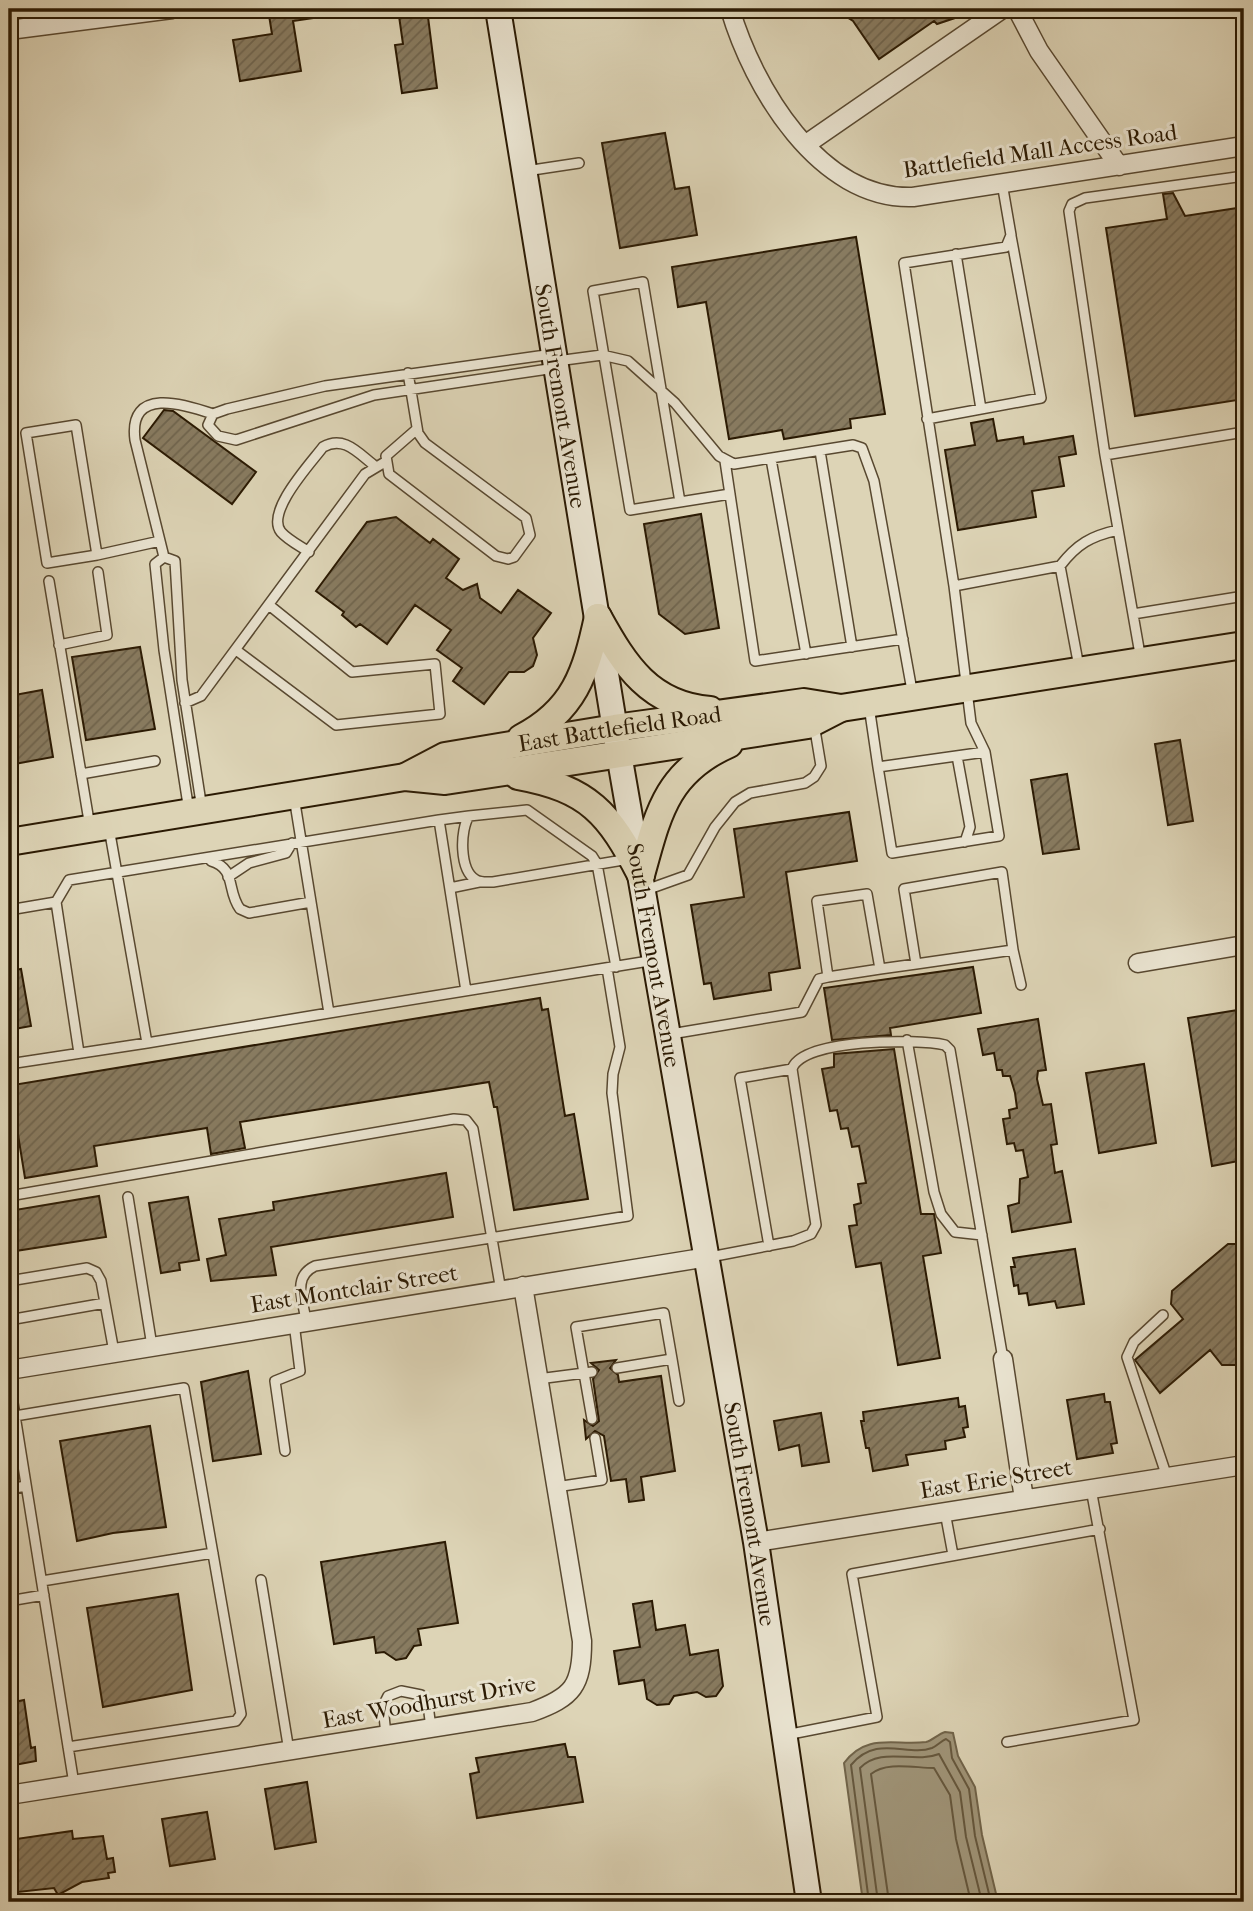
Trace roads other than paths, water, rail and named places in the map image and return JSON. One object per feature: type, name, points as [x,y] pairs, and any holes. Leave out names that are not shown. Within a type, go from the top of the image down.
[{"type":"main road","name":"South Fremont Avenue","points":[[498,9],[619,754],[756,1542],[809,1902]]},
{"type":"main road","points":[[598,618],[620,656],[646,687],[695,709],[730,712]]},
{"type":"main road","points":[[507,746],[535,731],[554,716],[568,699],[584,675],[598,618]]},
{"type":"main road","name":"East Battlefield Road","points":[[405,777],[445,755],[615,728],[804,702],[841,708],[1141,661],[1243,648]]},
{"type":"main road","name":"East Battlefield Road","points":[[9,842],[405,777],[445,781],[750,734],[814,723],[841,708]]},
{"type":"main road","points":[[640,875],[665,797],[676,781],[713,751],[750,734]]},
{"type":"main road","points":[[499,773],[551,782],[572,791],[596,807],[615,827],[640,875]]},
{"type":"street","points":[[9,30],[172,9]]},
{"type":"street","name":"Battlefield Mall Access Road","points":[[730,9],[755,74],[787,125],[805,145],[845,177],[888,196],[912,197],[1244,146]]},
{"type":"street","points":[[805,145],[1002,9]]},
{"type":"street","points":[[1017,9],[1039,51],[1119,166]]},
{"type":"street","points":[[1138,963],[1244,945]]},
{"type":"street","name":"East Montclair Street","points":[[9,1370],[708,1258]]},
{"type":"street","name":"East Woodhurst Drive","points":[[9,1795],[532,1712],[568,1695],[578,1682],[582,1641],[523,1286]]},
{"type":"street","points":[[1003,1360],[1024,1499]]},
{"type":"street","name":"East Erie Street","points":[[756,1542],[1244,1465]]},
{"type":"lane","points":[[524,172],[579,163]]},
{"type":"lane","points":[[1141,661],[1105,455],[1069,211],[1072,204],[1085,198],[1244,176]]},
{"type":"lane","points":[[927,419],[1041,398],[1002,183]]},
{"type":"lane","points":[[869,704],[892,853],[999,836],[985,752],[971,723],[954,586],[904,263],[1006,247],[1011,235]]},
{"type":"lane","points":[[956,254],[981,409]]},
{"type":"lane","points":[[680,502],[643,282],[593,291],[630,510],[680,502],[730,494]]},
{"type":"lane","points":[[163,557],[135,440],[135,421],[145,408],[170,402],[213,414],[325,386],[408,373],[602,355],[628,361],[661,389],[725,461],[733,464],[853,445],[866,454],[874,481],[913,697]]},
{"type":"lane","points":[[213,414],[208,421],[209,429],[218,436],[236,440],[357,400],[556,361]]},
{"type":"lane","points":[[309,552],[281,532],[277,523],[278,510],[323,447],[333,441],[346,443],[380,464],[388,474],[496,556],[508,559],[514,557],[530,535],[526,518],[425,443],[417,429],[408,373]]},
{"type":"lane","points":[[97,555],[76,425],[26,433],[47,563],[97,555],[160,541]]},
{"type":"lane","points":[[186,703],[201,696],[365,474],[380,464],[389,452],[417,429]]},
{"type":"lane","points":[[1105,455],[1244,432]]},
{"type":"lane","points":[[820,451],[852,647]]},
{"type":"lane","points":[[771,459],[806,654]]},
{"type":"lane","points":[[725,461],[754,661],[902,639]]},
{"type":"lane","points":[[954,586],[1060,566],[1074,548],[1093,536],[1118,530]]},
{"type":"lane","points":[[163,557],[175,561],[196,812]]},
{"type":"lane","points":[[163,557],[155,564],[157,590],[196,812]]},
{"type":"lane","points":[[1060,566],[1079,671]]},
{"type":"lane","points":[[59,645],[107,635],[98,572]]},
{"type":"lane","points":[[48,581],[81,774],[117,872],[147,1042]]},
{"type":"lane","points":[[1133,614],[1244,596]]},
{"type":"lane","points":[[236,650],[336,725],[440,714],[435,664],[352,672],[269,605]]},
{"type":"lane","points":[[450,888],[597,864],[640,875],[688,875],[715,827],[741,797],[805,783],[814,777],[821,766],[814,723]]},
{"type":"lane","points":[[878,767],[985,752]]},
{"type":"lane","points":[[957,756],[970,827],[965,842]]},
{"type":"lane","points":[[81,774],[155,761]]},
{"type":"lane","points":[[294,795],[297,842],[311,902],[329,1013]]},
{"type":"lane","points":[[79,1053],[56,902],[69,880],[511,809],[533,812],[592,856],[597,864],[620,1047],[613,1074],[612,1093],[628,1216],[315,1266],[304,1271],[300,1279],[300,1371],[275,1381],[285,1451]]},
{"type":"lane","points":[[469,816],[463,834],[465,862],[471,876],[479,882]]},
{"type":"lane","points":[[439,820],[466,991]]},
{"type":"lane","points":[[229,877],[249,863],[286,853],[297,842]]},
{"type":"lane","points":[[211,861],[223,865],[229,877],[235,903],[249,913],[311,902]]},
{"type":"lane","points":[[916,964],[904,889],[1002,872],[1021,985]]},
{"type":"lane","points":[[828,977],[817,901],[867,894],[880,969]]},
{"type":"lane","points":[[9,911],[56,902]]},
{"type":"lane","points":[[669,1035],[802,1012],[818,979],[1013,950]]},
{"type":"lane","points":[[9,1064],[656,960]]},
{"type":"lane","points":[[708,1258],[769,1246],[811,1234],[816,1225],[792,1069],[798,1059],[816,1052],[907,1040],[945,1045],[950,1050],[1003,1360]]},
{"type":"lane","points":[[907,1040],[934,1192],[941,1214],[955,1232],[982,1235]]},
{"type":"lane","points":[[769,1246],[740,1077],[792,1069]]},
{"type":"lane","points":[[9,1196],[454,1119],[466,1120],[472,1129],[501,1291]]},
{"type":"lane","points":[[128,1198],[152,1346]]},
{"type":"lane","points":[[9,1281],[87,1268],[96,1272],[114,1352]]},
{"type":"lane","points":[[9,1321],[105,1303]]},
{"type":"lane","points":[[592,1419],[588,1373],[576,1327],[664,1313],[679,1401]]},
{"type":"lane","points":[[1163,1315],[1134,1342],[1128,1351],[1128,1366],[1167,1477]]},
{"type":"lane","points":[[617,1368],[672,1359]]},
{"type":"lane","points":[[538,1379],[588,1373]]},
{"type":"lane","points":[[9,1378],[74,1784]]},
{"type":"lane","points":[[15,1416],[184,1388],[240,1718],[68,1747]]},
{"type":"lane","points":[[556,1487],[602,1480],[595,1438]]},
{"type":"lane","points":[[9,1489],[26,1486]]},
{"type":"lane","points":[[1007,1742],[1134,1720],[1091,1489]]},
{"type":"lane","points":[[945,1512],[953,1555]]},
{"type":"lane","points":[[785,1736],[877,1717],[852,1574],[1100,1529]]},
{"type":"lane","points":[[41,1581],[213,1553]]},
{"type":"lane","points":[[261,1580],[289,1751]]},
{"type":"lane","points":[[9,1601],[44,1595]]},
{"type":"lane","points":[[386,1735],[383,1706],[388,1696],[401,1691],[421,1695],[428,1705],[431,1728]]},
{"type":"water","points":[[945,1732],[953,1733],[958,1756],[975,1787],[982,1835],[998,1902],[863,1902],[844,1763],[862,1747],[882,1742],[926,1742]]}]
